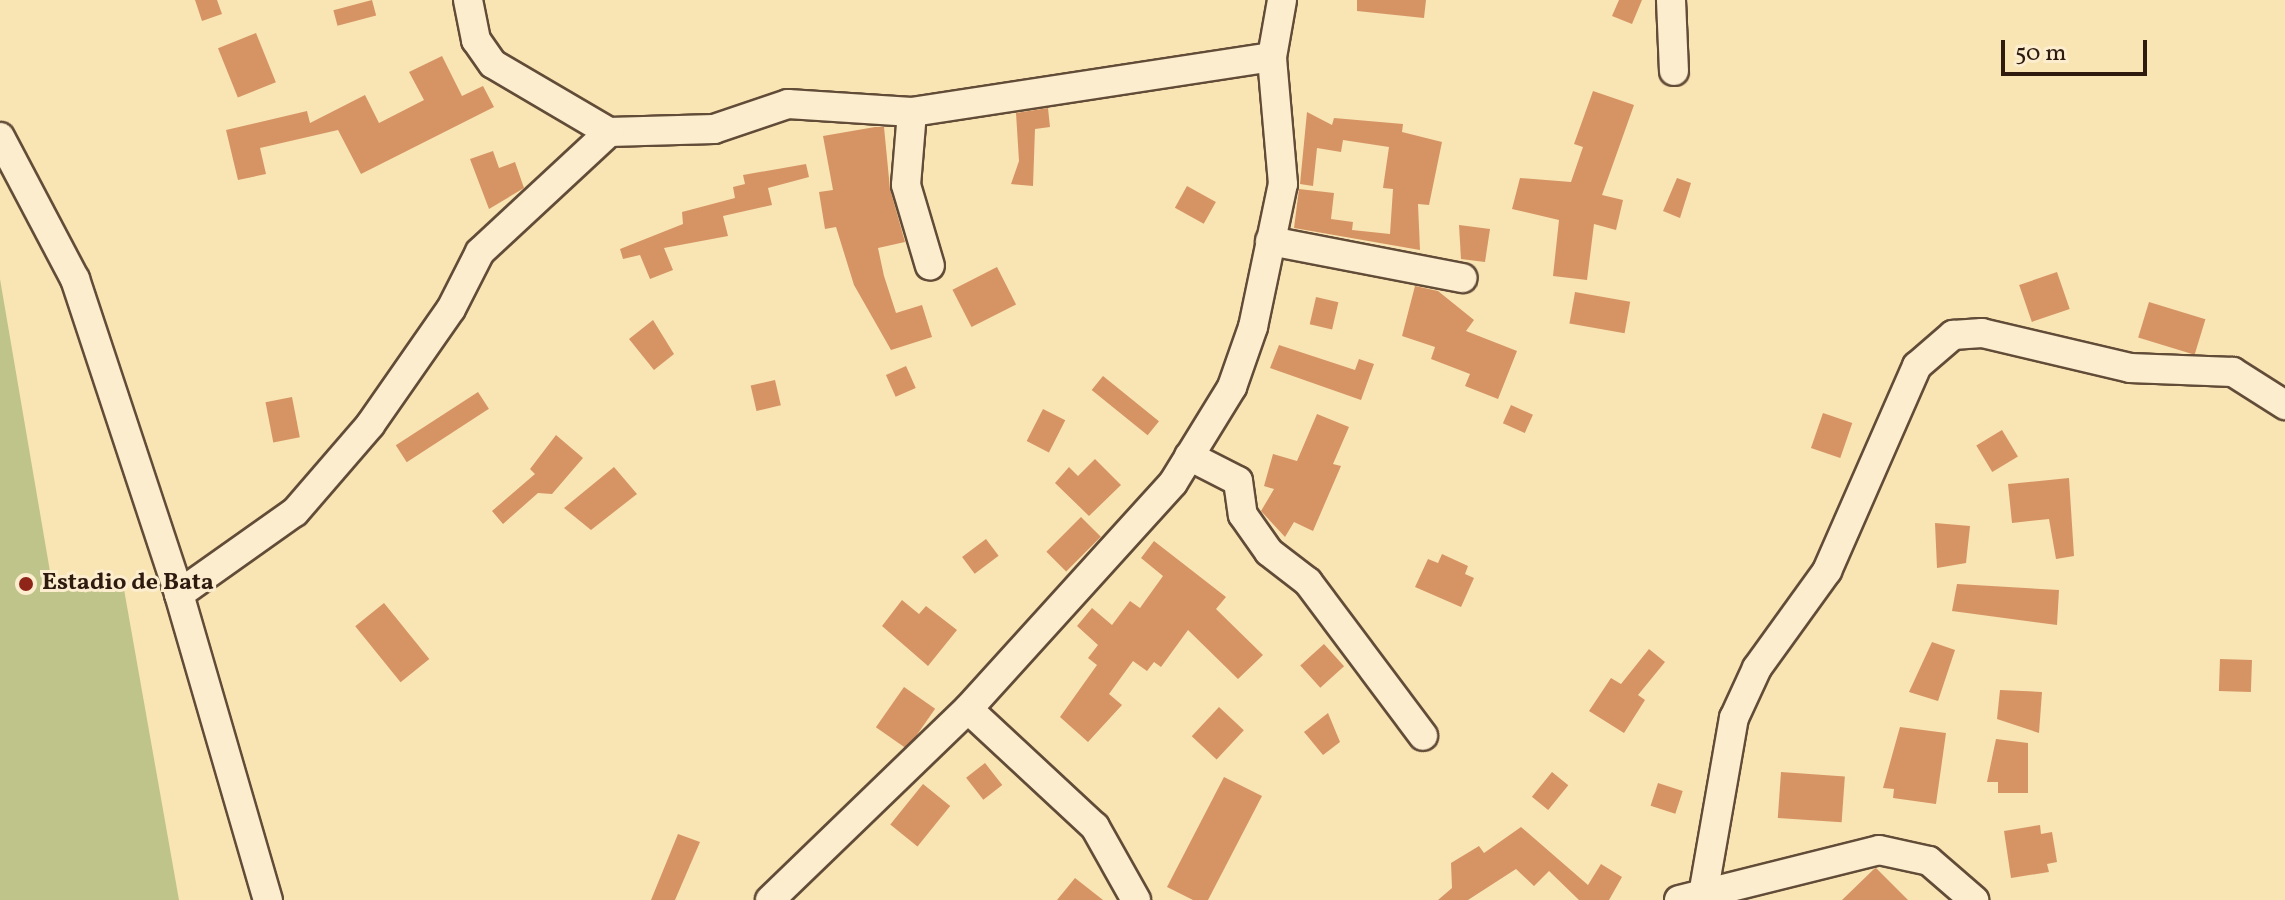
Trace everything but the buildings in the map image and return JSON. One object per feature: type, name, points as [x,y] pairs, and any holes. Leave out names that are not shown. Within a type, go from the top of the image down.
[{"type":"street","points":[[468,0],[476,40],[493,64],[609,132],[714,129],[788,104],[912,112],[1272,57]]},
{"type":"street","points":[[770,900],[968,709],[1117,548],[1189,456],[1232,387],[1253,327],[1284,171],[1272,57],[1282,0]]},
{"type":"street","points":[[1671,0],[1674,71]]},
{"type":"street","points":[[912,112],[906,185],[930,266]]},
{"type":"street","points":[[179,594],[295,512],[370,425],[451,309],[480,252],[609,132]]},
{"type":"street","points":[[0,137],[6,160],[75,279],[179,594],[268,900]]},
{"type":"street","points":[[1270,241],[1462,278]]},
{"type":"street","points":[[1974,900],[1929,861],[1879,850],[1691,897],[1734,718],[1757,668],[1827,571],[1917,366],[1953,335],[1982,333],[2130,368],[2233,372],[2285,405]]},
{"type":"street","points":[[1189,456],[1238,481],[1243,515],[1269,552],[1308,582],[1423,736]]},
{"type":"street","points":[[968,709],[1095,827],[1136,900]]},
{"type":"green space","name":"Estadio de Bata","points":[[0,279],[53,589],[122,578],[179,900],[0,900]]},
{"type":"place","name":"Estadio de Bata","points":[[26,584]]}]
